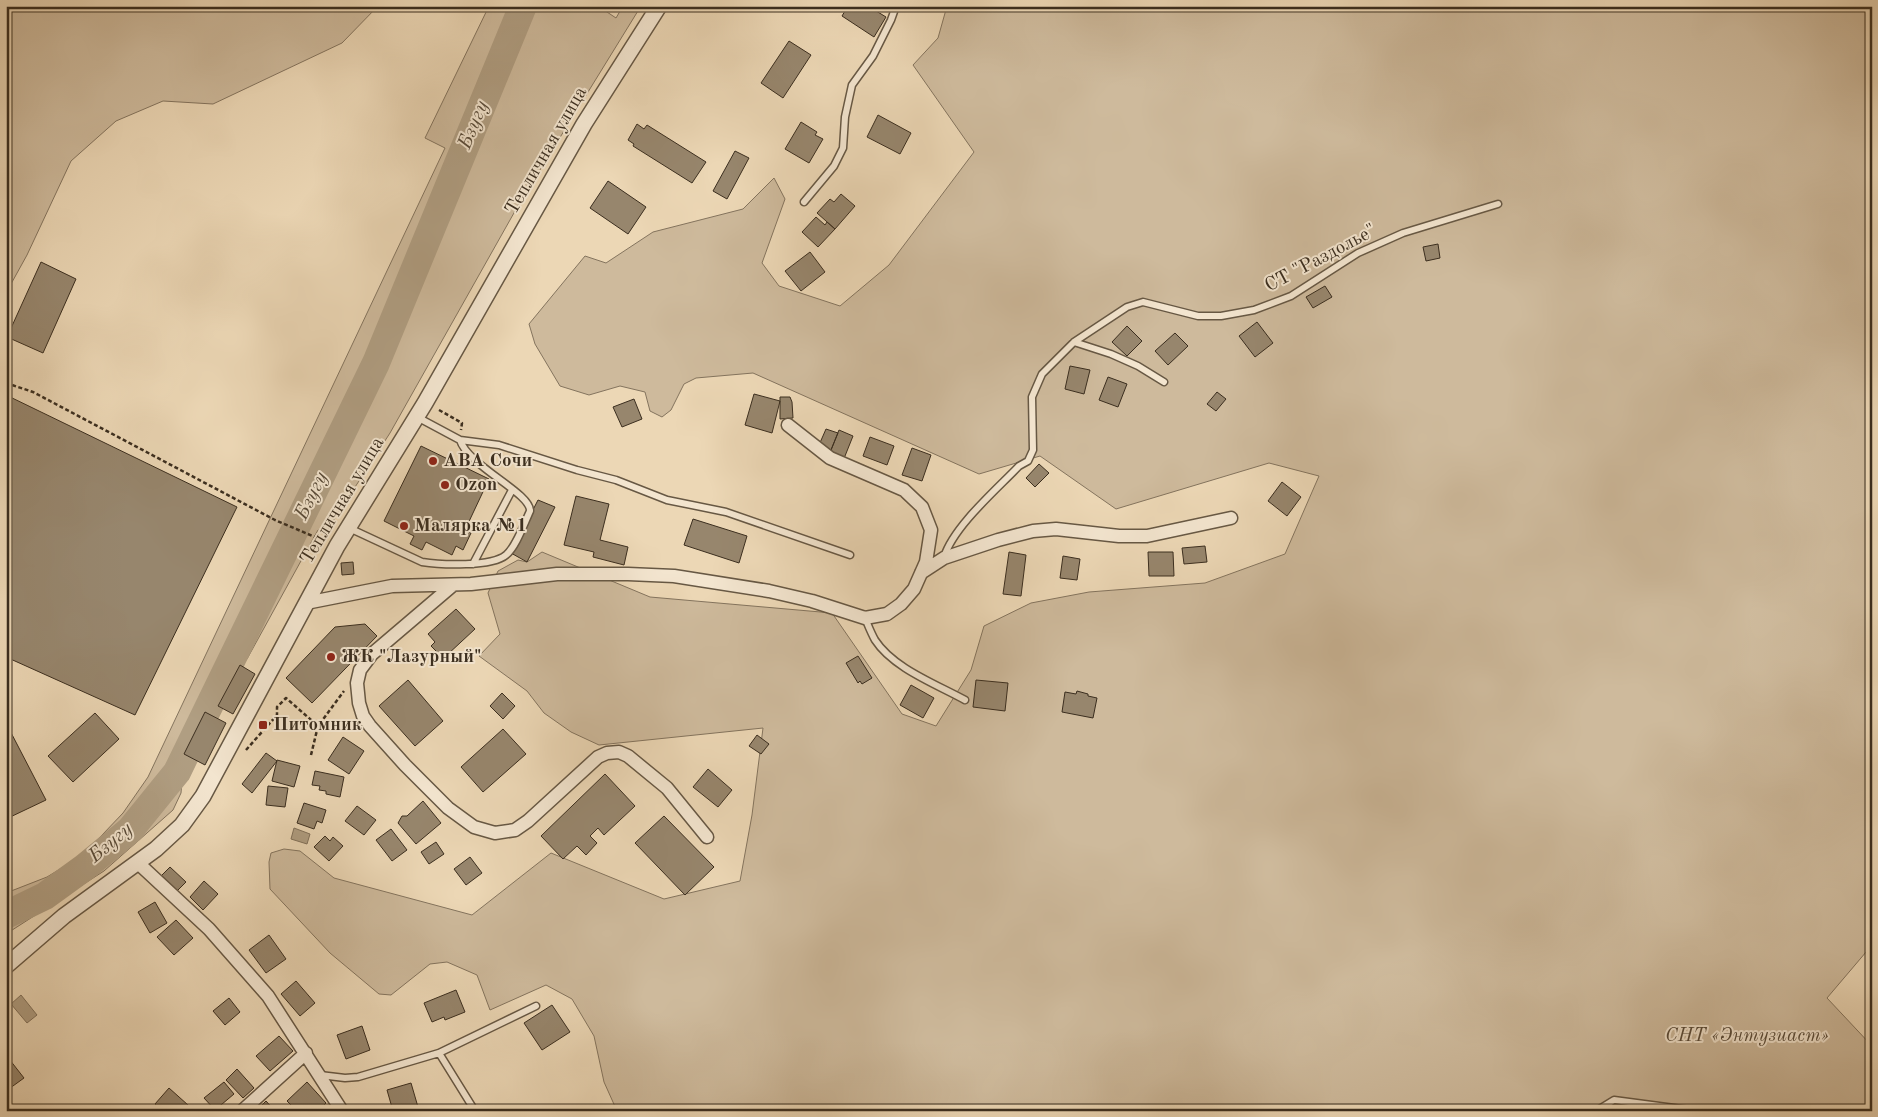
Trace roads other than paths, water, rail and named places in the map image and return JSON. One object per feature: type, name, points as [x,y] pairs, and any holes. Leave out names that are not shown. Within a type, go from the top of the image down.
[{"type":"street","name":"Тепличная улица","points":[[6,966],[64,916],[156,849],[182,825],[203,796],[306,603],[349,528],[417,417],[584,124],[659,6]]},
{"type":"street","points":[[306,603],[392,586],[453,585],[557,574],[674,576],[769,591],[812,601],[865,618],[887,614],[901,604],[914,589],[926,562],[931,530],[922,507],[904,490],[830,458],[788,425]]},
{"type":"street","points":[[921,573],[944,558],[998,540],[1033,531],[1056,529],[1119,536],[1147,536],[1231,518]]},
{"type":"street","points":[[453,585],[372,654],[360,670],[358,683],[359,703],[370,726],[405,765],[448,808],[474,827],[495,833],[515,830],[528,821],[598,757],[607,753],[619,752],[628,756],[667,788],[707,837]]},
{"type":"street","points":[[138,863],[209,929],[268,996],[342,1111]]},
{"type":"street","points":[[242,1111],[306,1054]]},
{"type":"lane","points":[[804,202],[834,166],[843,148],[845,117],[852,85],[873,56],[896,6]]},
{"type":"lane","name":"СТ \"Раздолье\"","points":[[944,558],[948,545],[957,531],[1018,466],[1028,461],[1033,450],[1032,397],[1042,374],[1074,342],[1127,307],[1142,302],[1198,316],[1221,316],[1254,310],[1291,296],[1358,253],[1403,233],[1498,204]]},
{"type":"lane","points":[[1074,342],[1111,354],[1138,366],[1164,382]]},
{"type":"lane","points":[[417,417],[460,440],[499,445],[577,470],[616,480],[667,500],[726,512],[850,555]]},
{"type":"lane","points":[[349,528],[422,562],[473,564],[499,560],[510,551],[530,511],[530,507],[524,498],[471,458],[460,440]]},
{"type":"lane","points":[[473,564],[512,490]]},
{"type":"lane","points":[[865,618],[875,640],[892,659],[965,700]]},
{"type":"lane","points":[[320,1075],[345,1078],[358,1076],[438,1053],[536,1006]]},
{"type":"lane","points":[[438,1053],[475,1111]]},
{"type":"lane","points":[[1596,1111],[1614,1100],[1697,1111]]},
{"type":"waterway","name":"Бзугу","points":[[6,915],[45,896],[85,867],[130,830],[177,772],[376,363],[523,6]]},
{"type":"place","name":"АВА Сочи","points":[[433,461]]},
{"type":"place","name":"Ozon","points":[[445,485]]},
{"type":"place","name":"Малярка №1","points":[[404,526]]},
{"type":"place","name":"ЖК \"Лазурный\"","points":[[331,657]]},
{"type":"place","name":"Питомник","points":[[263,725]]},
{"type":"park label","name":"СНТ «Энтузиаст»","points":[[1747,1036]]}]
